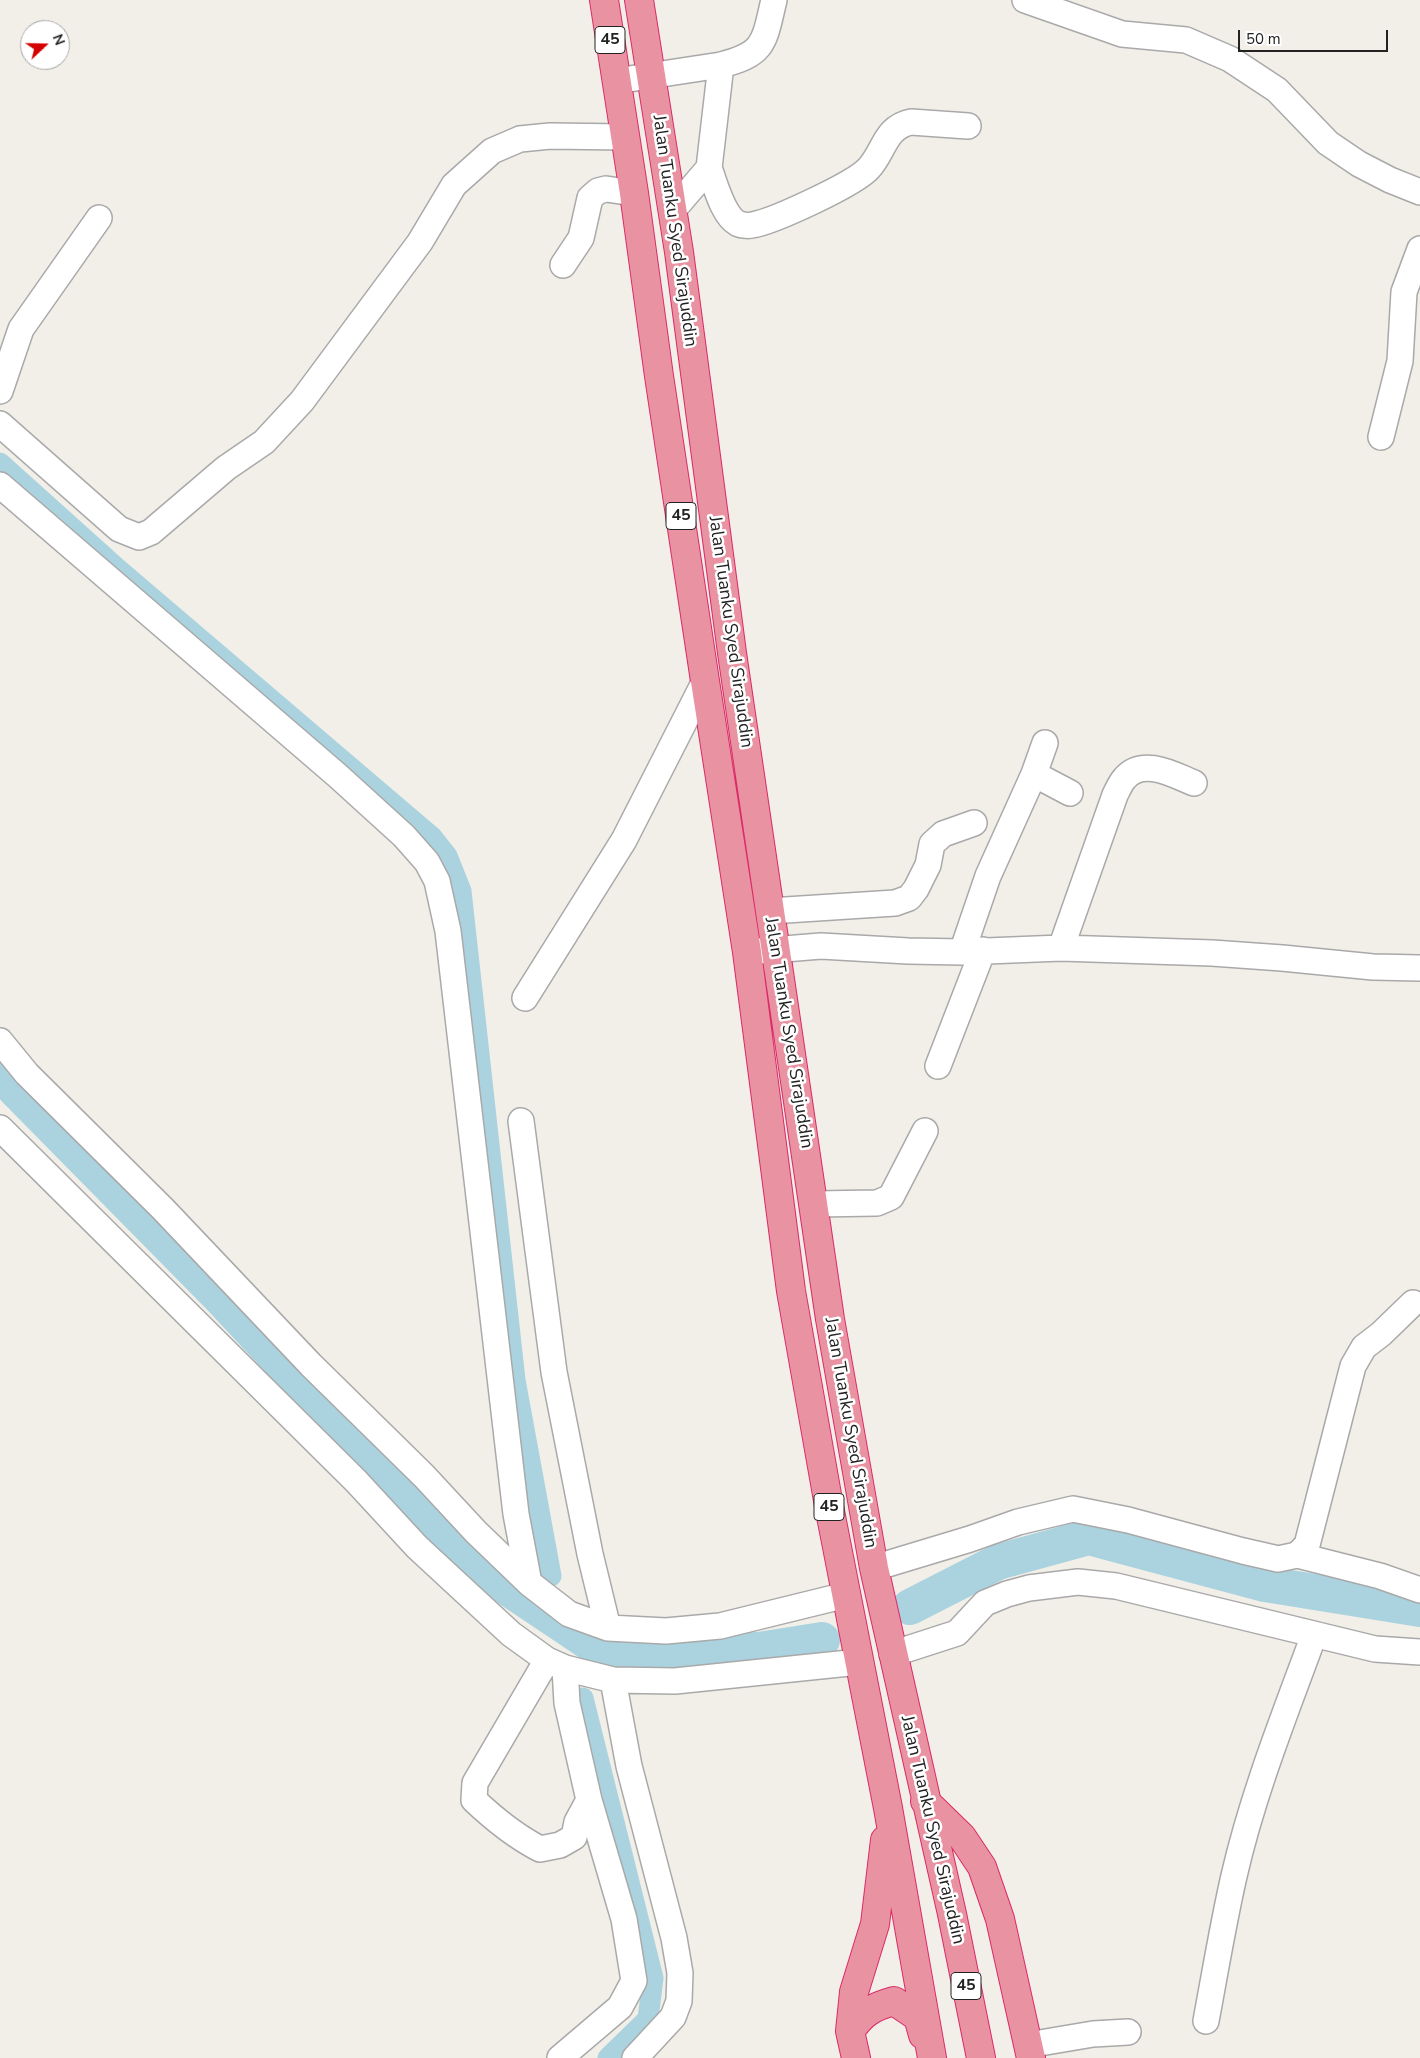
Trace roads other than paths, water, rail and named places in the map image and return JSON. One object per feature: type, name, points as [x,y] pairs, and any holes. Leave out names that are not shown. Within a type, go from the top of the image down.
[{"type":"highway","name":"Jalan Tuanku Syed Sirajuddin","points":[[604,0],[634,193],[704,681],[747,952],[791,1291],[828,1506],[888,1808],[930,2058]]},
{"type":"highway","name":"Jalan Tuanku Syed Sirajuddin","points":[[639,0],[673,210],[732,653],[815,1204],[830,1320],[874,1568],[952,1914],[981,2058]]},
{"type":"highway","points":[[925,1801],[962,1837],[982,1867],[1000,1919],[1030,2052]]},
{"type":"highway","points":[[856,2058],[850,2031],[854,1992],[875,1924],[888,1808]]},
{"type":"highway","points":[[952,1914],[956,1891],[962,1887],[968,1887],[1000,1919]]},
{"type":"highway","points":[[850,2031],[861,2016],[876,2006],[894,2001],[918,2017],[930,2058]]},
{"type":"street","points":[[616,81],[720,65],[739,60],[761,46],[766,35],[774,0]]},
{"type":"street","points":[[1025,0],[1122,34],[1186,40],[1230,59],[1277,90],[1328,143],[1390,180],[1420,192]]},
{"type":"street","points":[[720,65],[709,168],[722,206],[736,223],[750,226],[763,222],[823,196],[857,178],[869,168],[890,132],[902,124],[911,122],[968,126]]},
{"type":"street","points":[[0,424],[119,529],[139,536],[151,532],[226,468],[264,442],[302,401],[420,242],[454,185],[485,156],[520,139],[550,136],[625,138]]},
{"type":"street","points":[[673,210],[709,168]]},
{"type":"street","points":[[564,265],[581,238],[590,198],[598,191],[606,189],[634,193]]},
{"type":"street","points":[[0,391],[22,329],[99,218]]},
{"type":"street","points":[[1381,437],[1400,361],[1404,292],[1420,249]]},
{"type":"street","points":[[0,484],[338,776],[404,836],[427,862],[437,881],[448,931],[516,1514],[529,1583]]},
{"type":"street","points":[[525,998],[624,840],[704,681]]},
{"type":"street","points":[[938,1066],[972,951],[988,876],[1034,774],[1045,743]]},
{"type":"street","points":[[1061,948],[1115,795],[1125,777],[1135,770],[1148,768],[1194,783]]},
{"type":"street","points":[[1034,774],[1070,793]]},
{"type":"street","points":[[770,911],[895,903],[908,898],[916,889],[928,865],[932,844],[943,834],[974,823]]},
{"type":"street","points":[[747,952],[775,948],[821,946],[908,951],[1061,948],[1212,953],[1374,967],[1420,968]]},
{"type":"street","points":[[0,1041],[27,1074],[163,1209],[311,1365],[529,1583],[569,1614],[608,1628],[666,1631],[720,1626],[846,1595]]},
{"type":"street","points":[[522,1121],[554,1372],[590,1554],[608,1628]]},
{"type":"street","points":[[0,1128],[356,1481],[417,1547],[511,1634],[556,1664],[613,1680],[675,1681],[860,1662]]},
{"type":"street","points":[[815,1204],[877,1203],[891,1197],[925,1131]]},
{"type":"street","points":[[874,1568],[955,1544],[1018,1522],[1073,1510],[1128,1520],[1278,1559],[1297,1554],[1307,1545],[1352,1366],[1364,1347],[1381,1334],[1413,1303]]},
{"type":"street","points":[[1297,1554],[1380,1576],[1420,1590]]},
{"type":"street","points":[[892,1654],[957,1633],[985,1603],[1029,1588],[1078,1582],[1116,1586],[1375,1649],[1420,1652]]},
{"type":"street","points":[[1206,2021],[1234,1875],[1266,1764],[1314,1635]]},
{"type":"street","points":[[556,1664],[589,1800],[624,1919],[634,1981],[620,2007],[560,2058]]},
{"type":"street","points":[[556,1664],[475,1783],[474,1800],[495,1820],[540,1849],[560,1844],[574,1837],[577,1822],[589,1800]]},
{"type":"street","points":[[613,1680],[629,1766],[674,1938],[680,1973],[679,2001],[672,2017],[635,2058]]},
{"type":"street","points":[[1030,2052],[1085,2035],[1128,2032]]},
{"type":"waterway","points":[[0,463],[119,570],[432,837],[447,856],[461,891],[515,1380],[551,1576]]},
{"type":"waterway","points":[[0,1071],[14,1088],[218,1295],[400,1490],[490,1576],[599,1649],[759,1650],[822,1640]]},
{"type":"waterway","points":[[910,1607],[998,1562],[1089,1537],[1265,1584],[1420,1609]]},
{"type":"waterway","points":[[583,1698],[653,1978],[648,2019],[608,2058]]}]
